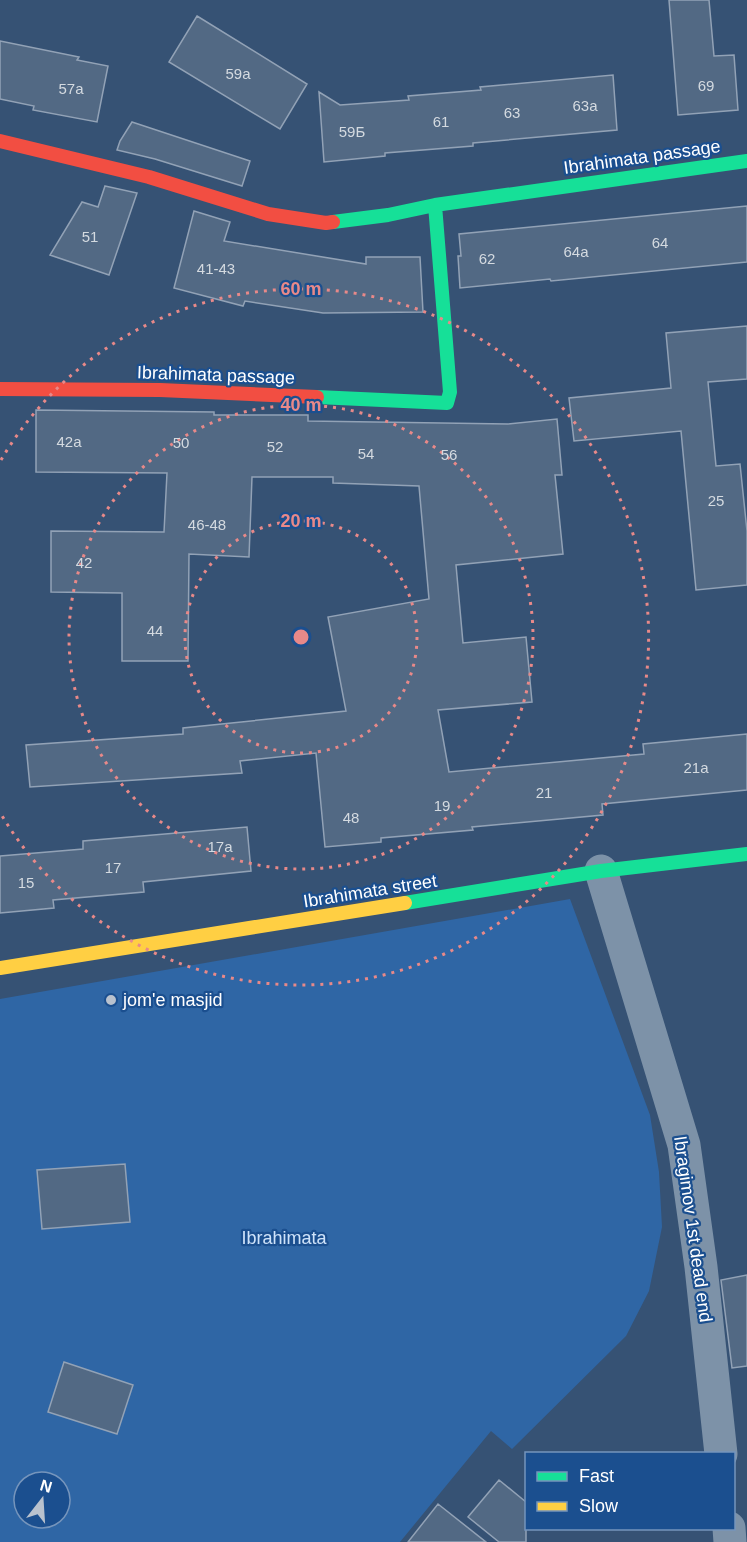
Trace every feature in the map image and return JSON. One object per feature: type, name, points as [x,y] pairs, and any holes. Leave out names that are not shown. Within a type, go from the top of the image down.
[{"type":"street","name":"Ibrahimаta passage","points":[[0,141],[149,177],[268,214],[326,223],[388,215],[435,205],[747,161]]},
{"type":"street","name":"Ibrahimаta passage","points":[[0,388],[160,390],[447,403],[450,393],[435,205]]},
{"type":"street","name":"Ibrahimаta street","points":[[0,968],[601,871],[747,854]]},
{"type":"street","name":"Ibragimov 1st dead end","points":[[601,871],[684,1145],[721,1452]]},
{"type":"green space","name":"Ibrahimаta","points":[[570,899],[650,1115],[659,1172],[662,1227],[649,1291],[626,1336],[512,1449],[491,1431],[400,1542],[0,1542],[0,999]]},
{"type":"building","points":[[669,0],[709,0],[714,56],[734,55],[738,110],[678,115]]},
{"type":"building","points":[[197,16],[307,84],[280,129],[169,62]]},
{"type":"building","points":[[0,41],[79,57],[77,60],[108,66],[97,122],[33,110],[34,106],[0,99]]},
{"type":"building","points":[[613,75],[617,130],[473,143],[473,146],[385,153],[385,156],[324,162],[319,92],[340,105],[409,100],[408,96],[481,90],[480,87]]},
{"type":"building","points":[[132,122],[250,161],[242,186],[155,159],[117,150]]},
{"type":"building","points":[[105,186],[137,193],[109,275],[50,255],[82,202],[98,207]]},
{"type":"building","points":[[747,206],[747,262],[460,288],[459,234]]},
{"type":"building","points":[[194,211],[230,222],[224,241],[366,264],[366,257],[420,257],[423,312],[323,313],[245,301],[243,306],[174,288]]},
{"type":"building","points":[[747,326],[747,379],[708,382],[716,466],[740,464],[747,531],[747,585],[696,590],[681,431],[574,441],[569,398],[671,388],[666,333]]},
{"type":"building","points":[[36,410],[308,415],[308,421],[508,424],[557,419],[562,475],[555,475],[563,554],[456,565],[463,643],[526,637],[532,702],[438,710],[449,772],[644,754],[643,744],[747,734],[747,790],[602,804],[603,815],[472,827],[473,830],[381,838],[381,842],[325,847],[316,753],[240,761],[242,773],[30,787],[26,745],[183,734],[183,728],[346,711],[328,617],[429,599],[419,486],[333,483],[333,477],[252,477],[249,557],[189,554],[188,661],[122,661],[122,593],[51,592],[51,531],[164,532],[167,473],[36,472]]},
{"type":"building","points":[[247,827],[251,871],[143,882],[144,892],[53,900],[54,908],[0,913],[0,856],[83,849],[83,841]]},
{"type":"building","points":[[125,1164],[130,1222],[42,1229],[37,1170]]},
{"type":"building","points":[[747,1275],[747,1366],[732,1368],[721,1280]]},
{"type":"building","points":[[64,1362],[133,1385],[117,1434],[48,1412]]},
{"type":"building","points":[[499,1480],[525,1501],[526,1542],[499,1542],[468,1517]]},
{"type":"building","points":[[438,1504],[486,1542],[408,1542]]},
{"type":"traffic: fast","points":[[333,222],[388,215],[435,205],[747,161]]},
{"type":"traffic: fast","points":[[317,397],[447,403],[450,392],[435,205]]},
{"type":"traffic: fast","points":[[405,903],[601,871],[747,854]]},
{"type":"traffic: slow","points":[[0,968],[405,903]]},
{"type":"traffic: jam","points":[[0,141],[149,177],[268,214],[326,223],[333,222]]},
{"type":"traffic: jam","points":[[0,389],[160,390],[317,397]]},
{"type":"place","name":"jom'e masjid","points":[[111,1000]]}]
